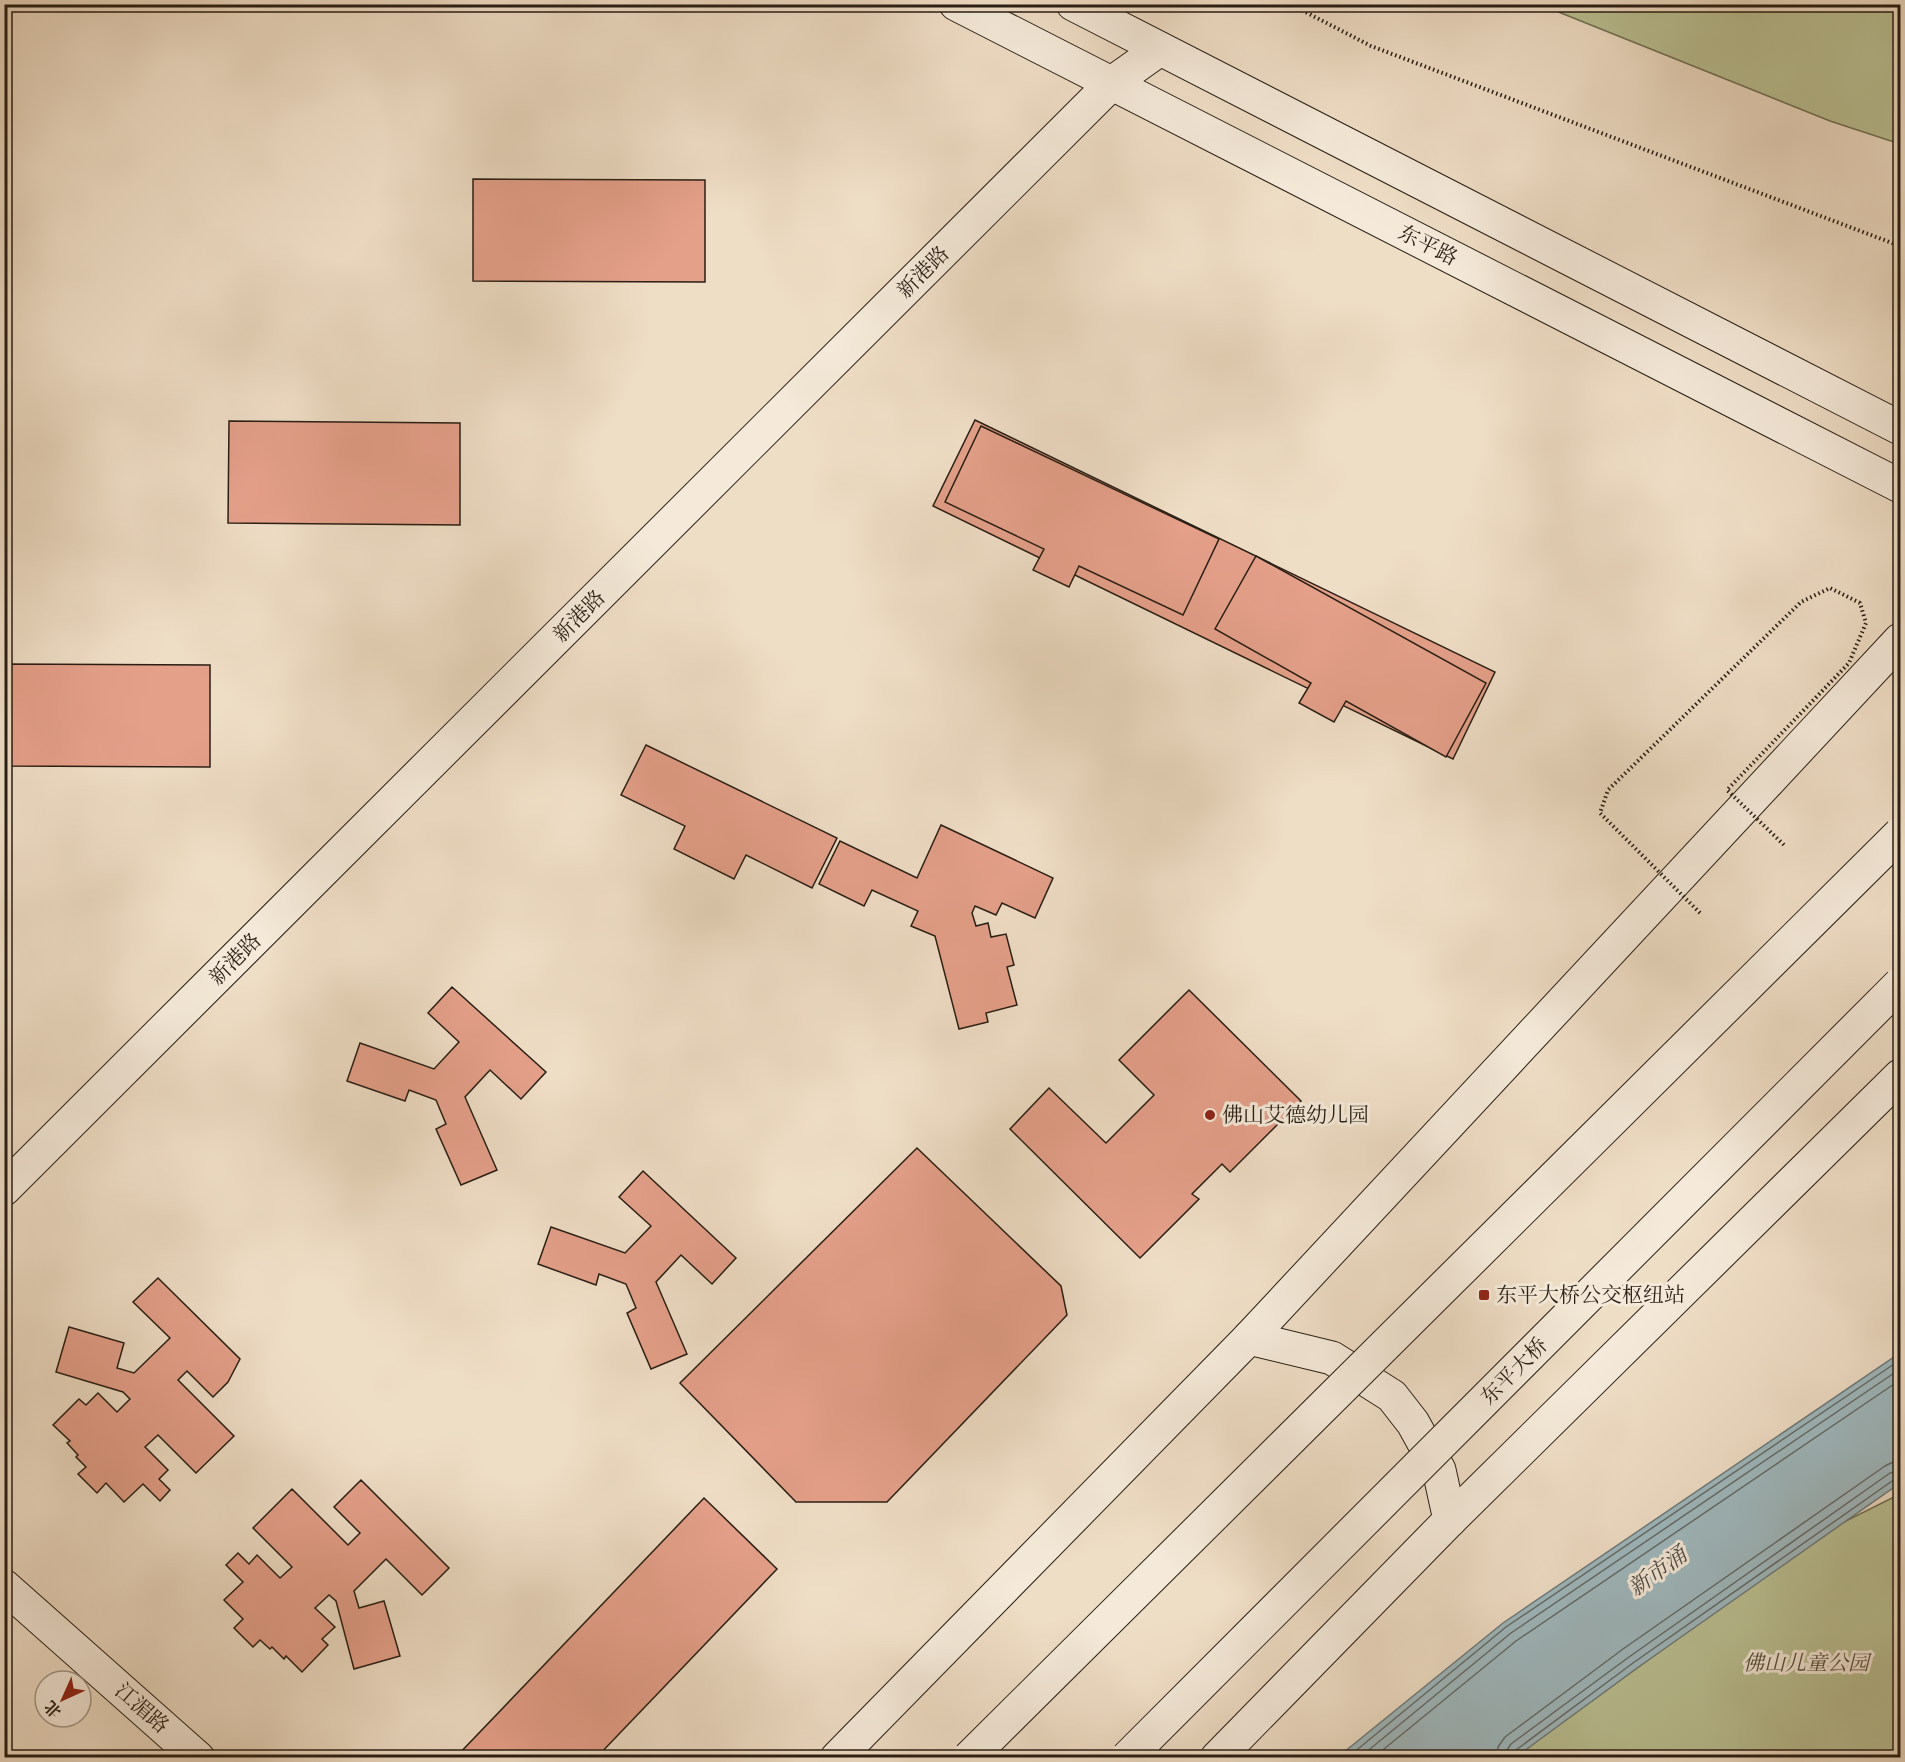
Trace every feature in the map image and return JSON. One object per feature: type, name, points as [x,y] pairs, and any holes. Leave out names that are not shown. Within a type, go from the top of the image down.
[{"type":"main road","name":"东平路","points":[[956,4],[1900,486]]},
{"type":"main road","points":[[1073,4],[1900,428]]},
{"type":"main road","name":"新港路","points":[[4,1189],[1112,83],[1160,48]]},
{"type":"main road","points":[[837,1758],[1249,1338],[1900,639]]},
{"type":"main road","points":[[969,1758],[1900,834]]},
{"type":"main road","name":"东平大桥","points":[[1127,1758],[1900,984]]},
{"type":"main road","points":[[1218,1758],[1450,1520],[1900,1076]]},
{"type":"main road","points":[[1249,1338],[1332,1358],[1392,1396],[1413,1423],[1439,1470],[1450,1520]]},
{"type":"main road","name":"江湄路","points":[[4,1586],[198,1758]]},
{"type":"path","points":[[1290,4],[1371,46],[1900,246]]},
{"type":"path","points":[[1700,914],[1600,813],[1608,790],[1801,602],[1830,588],[1860,603],[1866,623],[1849,663],[1727,790],[1784,845]]},
{"type":"green space","points":[[1541,5],[1900,5],[1900,144],[1830,121]]},
{"type":"green space","name":"佛山儿童公园","points":[[1900,1494],[1900,1757],[1513,1758],[1826,1531]]},
{"type":"water","name":"新市涌","points":[[1900,1353],[1900,1483],[1637,1668],[1516,1757],[1338,1757],[1503,1623]]},
{"type":"building","points":[[473,179],[705,180],[705,282],[473,281]]},
{"type":"building","points":[[975,420],[1495,672],[1453,759],[933,506]]},
{"type":"building","points":[[229,421],[460,423],[460,525],[228,523]]},
{"type":"building","points":[[981,426],[1219,539],[1183,615],[1079,566],[1069,587],[1033,570],[1044,549],[945,502]]},
{"type":"building","points":[[1256,556],[1486,683],[1446,757],[1346,701],[1334,722],[1299,703],[1311,683],[1215,629]]},
{"type":"building","points":[[4,664],[210,665],[210,767],[4,766]]},
{"type":"building","points":[[646,745],[837,838],[812,888],[746,855],[734,879],[674,849],[685,826],[621,795]]},
{"type":"building","points":[[941,825],[1053,878],[1035,918],[1002,903],[996,915],[975,906],[972,913],[976,926],[988,923],[991,937],[1006,934],[1014,965],[1007,967],[1017,1005],[986,1013],[988,1022],[959,1029],[935,936],[911,926],[918,911],[872,890],[864,906],[819,884],[840,841],[917,878]]},
{"type":"building","points":[[452,987],[546,1072],[521,1099],[490,1070],[465,1097],[497,1170],[461,1185],[436,1129],[446,1124],[436,1100],[409,1090],[405,1101],[347,1081],[360,1043],[434,1069],[459,1042],[428,1013]]},
{"type":"building","name":"佛山艾德幼儿园","points":[[1189,990],[1301,1101],[1230,1172],[1222,1164],[1192,1194],[1199,1199],[1140,1258],[1010,1129],[1049,1088],[1106,1143],[1154,1095],[1119,1060]]},
{"type":"building","points":[[917,1148],[1061,1286],[1067,1315],[887,1502],[796,1502],[680,1383]]},
{"type":"building","points":[[643,1171],[736,1258],[712,1284],[681,1255],[656,1282],[687,1354],[651,1369],[627,1313],[636,1308],[626,1284],[599,1274],[596,1285],[538,1264],[551,1227],[625,1253],[651,1226],[619,1197]]},
{"type":"building","points":[[158,1278],[240,1359],[228,1382],[213,1397],[187,1371],[178,1380],[234,1436],[196,1473],[158,1435],[145,1447],[168,1470],[159,1479],[170,1490],[160,1501],[143,1484],[124,1502],[106,1483],[97,1493],[78,1474],[86,1467],[67,1443],[70,1441],[53,1425],[79,1399],[86,1405],[98,1393],[117,1412],[130,1399],[123,1392],[56,1372],[69,1327],[124,1343],[117,1368],[134,1373],[170,1338],[133,1302]]},
{"type":"building","points":[[361,1480],[449,1568],[422,1595],[386,1559],[354,1591],[359,1608],[384,1601],[400,1656],[354,1669],[336,1601],[329,1595],[315,1608],[335,1627],[322,1639],[328,1645],[302,1672],[286,1656],[284,1659],[272,1647],[270,1649],[260,1640],[253,1647],[234,1628],[243,1619],[224,1600],[243,1582],[226,1565],[238,1553],[249,1564],[257,1555],[280,1578],[292,1567],[253,1528],[292,1489],[348,1545],[360,1533],[334,1507]]},
{"type":"building","points":[[704,1498],[777,1569],[596,1758],[455,1758]]},
{"type":"place","name":"佛山艾德幼儿园","points":[[1210,1115]]},
{"type":"place","name":"东平大桥公交枢纽站","points":[[1484,1295]]}]
